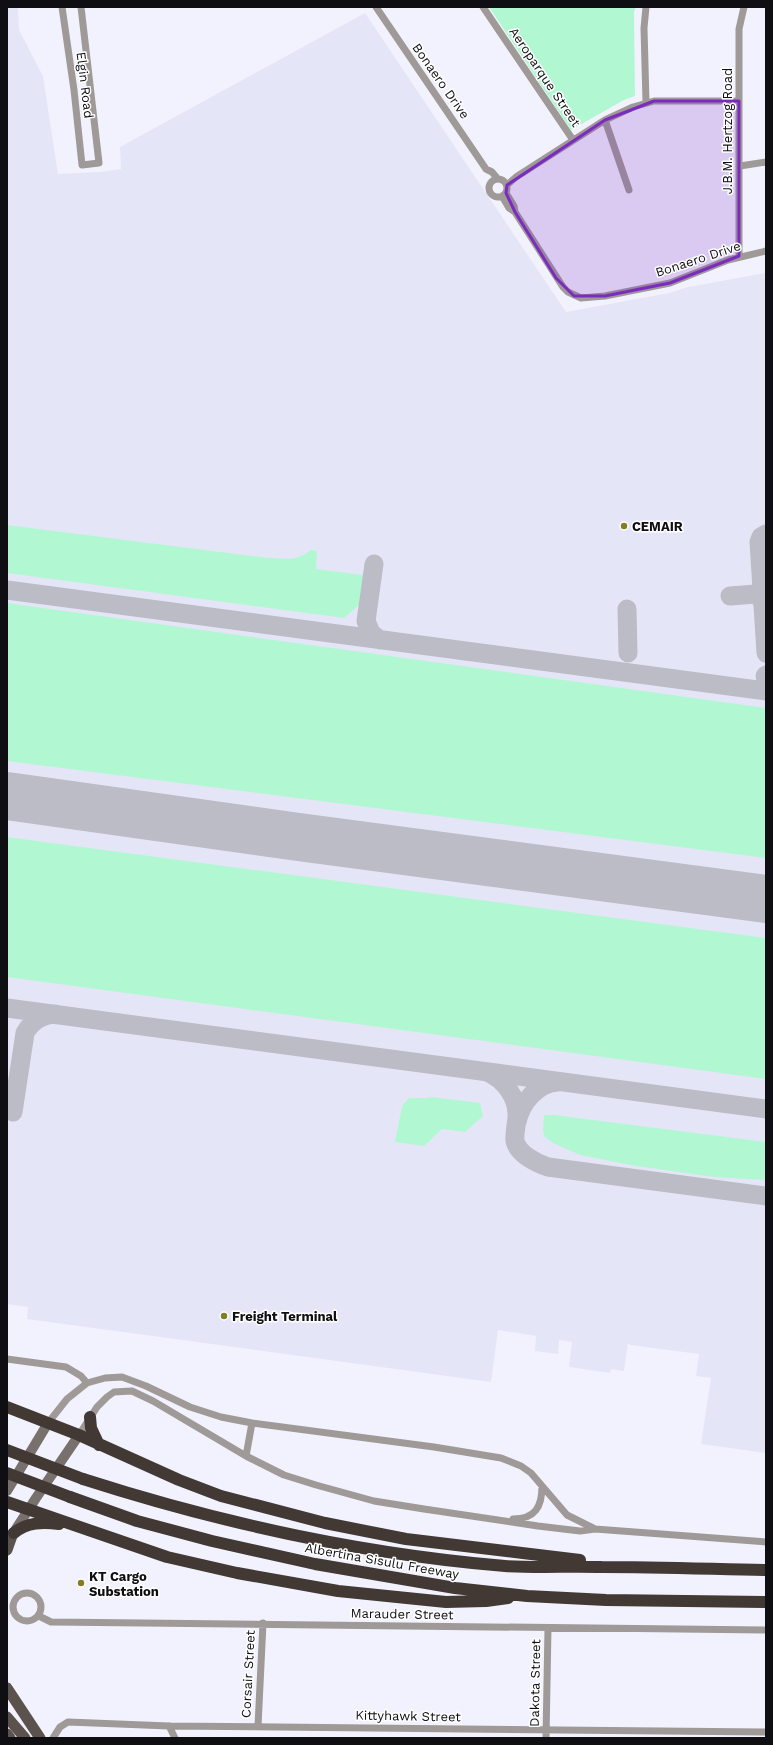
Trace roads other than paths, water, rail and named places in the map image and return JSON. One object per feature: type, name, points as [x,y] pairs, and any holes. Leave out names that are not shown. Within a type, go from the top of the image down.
[{"type":"highway","points":[[7,1407],[79,1435],[179,1480],[221,1496],[326,1523],[406,1539],[645,1567]]},
{"type":"highway","points":[[90,1417],[92,1428],[99,1445]]},
{"type":"highway","name":"Albertina Sisulu Freeway","points":[[7,1450],[83,1479],[148,1499],[324,1541],[407,1555],[507,1566],[766,1570]]},
{"type":"highway","name":"Albertina Sisulu Freeway","points":[[7,1473],[137,1521],[212,1542],[315,1564],[455,1588],[527,1596],[606,1600],[766,1602]]},
{"type":"highway","points":[[7,1502],[167,1558],[237,1573],[338,1591],[446,1602],[486,1601],[527,1596]]},
{"type":"highway","points":[[11,1536],[20,1528],[32,1524],[47,1523],[72,1525]]},
{"type":"main road","points":[[7,1491],[48,1423]]},
{"type":"main road","points":[[7,1550],[11,1536],[79,1435]]},
{"type":"main road","points":[[7,1688],[40,1738]]},
{"type":"main road","points":[[7,1717],[25,1738]]},
{"type":"main road","points":[[7,1734],[10,1738]]},
{"type":"street","name":"Elgin Road","points":[[62,7],[74,90],[82,165],[99,163],[81,7]]},
{"type":"street","name":"Bonaero Drive","points":[[376,7],[486,169],[490,183],[490,192],[493,196],[497,197],[503,187]]},
{"type":"street","name":"Aeroparque Street","points":[[483,7],[573,140]]},
{"type":"street","points":[[646,7],[644,28],[646,102]]},
{"type":"street","name":"J.B.M. Hertzog Road","points":[[739,256],[739,29],[744,7]]},
{"type":"street","points":[[490,183],[503,187],[509,178],[516,177],[605,120],[646,102],[739,101]]},
{"type":"street","points":[[605,120],[629,190]]},
{"type":"street","points":[[740,166],[766,162]]},
{"type":"street","name":"Bonaero Drive","points":[[486,169],[492,172],[503,187],[514,206],[514,212],[563,287],[568,292],[581,298],[605,296],[670,283],[739,256],[766,251]]},
{"type":"street","points":[[7,1359],[66,1367],[81,1376],[87,1382]]},
{"type":"street","points":[[48,1423],[67,1399],[87,1382],[105,1378],[122,1377],[146,1386],[190,1407],[221,1417],[252,1423],[493,1456],[521,1466],[530,1473],[567,1515],[595,1530]]},
{"type":"street","points":[[79,1435],[97,1407],[114,1392],[132,1391],[154,1401],[246,1456],[284,1475],[374,1501],[495,1520],[580,1531],[595,1530],[766,1542]]},
{"type":"street","points":[[246,1456],[252,1423]]},
{"type":"street","points":[[495,1520],[523,1519],[530,1516],[538,1508],[542,1498],[542,1486]]},
{"type":"street","points":[[24,1593],[31,1593],[37,1597],[41,1603],[42,1610],[39,1616],[34,1620],[27,1622],[20,1620],[15,1615],[13,1608],[14,1601],[18,1596],[24,1593]]},
{"type":"street","name":"Marauder Street","points":[[39,1616],[51,1622],[262,1623],[766,1630]]},
{"type":"street","name":"Corsair Street","points":[[258,1726],[262,1623]]},
{"type":"street","name":"Dakota Street","points":[[546,1734],[548,1628]]},
{"type":"street","name":"Kittyhawk Street","points":[[54,1736],[60,1727],[68,1722],[169,1726],[258,1726],[546,1734],[766,1732]]},
{"type":"street","points":[[169,1726],[175,1738]]},
{"type":"place","name":"CEMAIR","points":[[624,526]]},
{"type":"place","name":"Freight Terminal","points":[[224,1316]]},
{"type":"place","name":"KT Cargo Substation","points":[[81,1583]]}]
